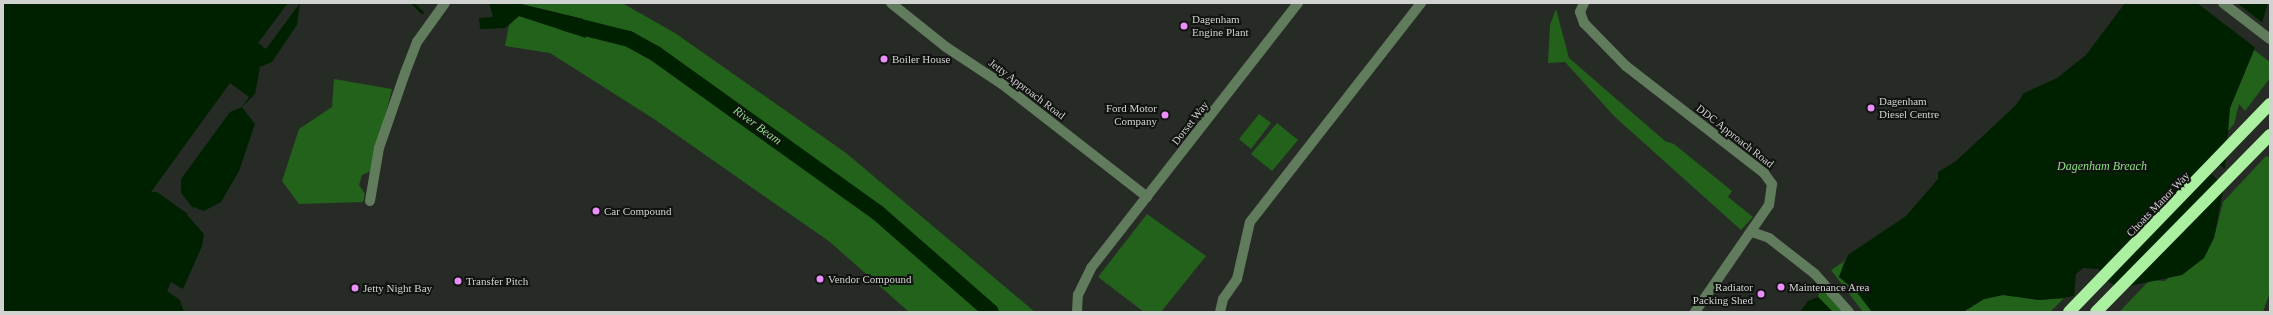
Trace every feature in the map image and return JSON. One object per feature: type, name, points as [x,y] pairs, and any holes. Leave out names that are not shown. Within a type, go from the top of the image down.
[{"type":"highway","name":"Choats Manor Way","points":[[2069,312],[2267,108]]},
{"type":"highway","points":[[2096,312],[2270,135]]},
{"type":"street","points":[[370,201],[379,148],[405,73],[417,42],[444,3]]},
{"type":"street","name":"Jetty Approach Road","points":[[891,3],[946,47],[1002,84],[1147,197]]},
{"type":"street","name":"Dorset Way","points":[[1077,312],[1082,285],[1099,257],[1298,3]]},
{"type":"street","points":[[1220,312],[1237,279],[1250,222],[1421,3]]},
{"type":"street","name":"DDC Approach Road","points":[[1584,3],[1580,12],[1584,23],[1626,66],[1770,180],[1771,201],[1752,232],[1695,312]]},
{"type":"street","points":[[2223,3],[2270,39]]},
{"type":"street","points":[[1752,232],[1769,238],[1815,274],[1849,312]]},
{"type":"green space","points":[[517,3],[622,3],[675,33],[846,153],[1035,312],[909,312],[830,242],[654,119],[550,53],[505,46],[509,25],[519,16],[586,37],[583,19]]},
{"type":"green space","points":[[1556,9],[1569,58],[1665,141],[1674,144],[1732,191],[1728,197],[1753,217],[1741,230],[1615,117],[1565,62],[1548,63],[1550,25]]},
{"type":"green space","points":[[2254,50],[2270,62],[2270,78],[2245,111],[2239,104],[2234,124],[2227,132],[2230,108]]},
{"type":"green space","points":[[334,79],[392,89],[371,171],[362,175],[359,185],[365,194],[363,202],[299,204],[282,181],[299,129],[332,107]]},
{"type":"green space","points":[[1259,114],[1271,123],[1251,149],[1239,139]]},
{"type":"green space","points":[[1277,123],[1298,140],[1272,171],[1251,154]]},
{"type":"green space","points":[[2266,156],[2270,157],[2270,292],[2263,312],[2119,312],[2150,280],[2165,281],[2214,238],[2223,202]]},
{"type":"green space","points":[[1147,214],[1206,256],[1161,312],[1144,312],[1098,277]]},
{"type":"green space","points":[[1849,258],[1844,262],[1839,277],[1856,291],[1872,312],[1863,312],[1831,270]]},
{"type":"green space","points":[[1821,281],[1844,312],[1833,312],[1818,297]]},
{"type":"green space","points":[[2003,295],[2039,300],[2064,298],[2050,312],[1963,312],[1984,299]]},
{"type":"water","points":[[3,3],[300,3],[297,25],[272,62],[260,67],[255,94],[242,107],[255,124],[239,171],[221,202],[204,211],[193,207],[187,215],[204,234],[202,246],[183,289],[171,282],[167,291],[180,300],[184,312],[3,312]]},
{"type":"water","points":[[489,3],[517,3],[583,19],[586,38],[519,16],[505,28],[480,29],[479,18],[493,17]]},
{"type":"water","name":"Dagenham Breach","points":[[2125,3],[2268,3],[2254,50],[2230,108],[2225,169],[2211,157],[2203,166],[2224,186],[2214,238],[2204,258],[2182,275],[2120,288],[2109,282],[2098,269],[2083,268],[2076,274],[2074,296],[2064,298],[2039,300],[2003,295],[1984,299],[1963,312],[1872,312],[1856,291],[1839,277],[1848,255],[1906,216],[1938,179],[1938,172],[1956,161],[2016,105],[2024,93],[2057,78],[2086,55]]},
{"type":"water","points":[[1818,297],[1833,312],[1800,312],[1808,301]]},
{"type":"pier","points":[[288,3],[300,3],[266,49],[258,43]]},
{"type":"pier","points":[[2197,3],[2237,3],[2263,23],[2257,49]]},
{"type":"pier","points":[[230,83],[249,97],[242,107],[230,112],[181,179],[181,193],[193,208],[188,214],[157,192],[151,192]]},
{"type":"waterway","points":[[413,3],[422,12]]},
{"type":"waterway","name":"River Beam","points":[[565,23],[629,39],[656,54],[878,213],[991,312]]},
{"type":"place","name":"Dagenham Engine Plant","points":[[1184,26]]},
{"type":"place","name":"Boiler House","points":[[884,59]]},
{"type":"place","name":"Dagenham Diesel Centre","points":[[1871,108]]},
{"type":"place","name":"Ford Motor Company","points":[[1165,115]]},
{"type":"place","name":"Car Compound","points":[[596,211]]},
{"type":"place","name":"Vendor Compound","points":[[820,279]]},
{"type":"place","name":"Transfer Pitch","points":[[458,281]]},
{"type":"place","name":"Maintenance Area","points":[[1781,287]]},
{"type":"place","name":"Jetty Night Bay","points":[[355,288]]},
{"type":"place","name":"Radiator Packing Shed","points":[[1761,294]]}]
